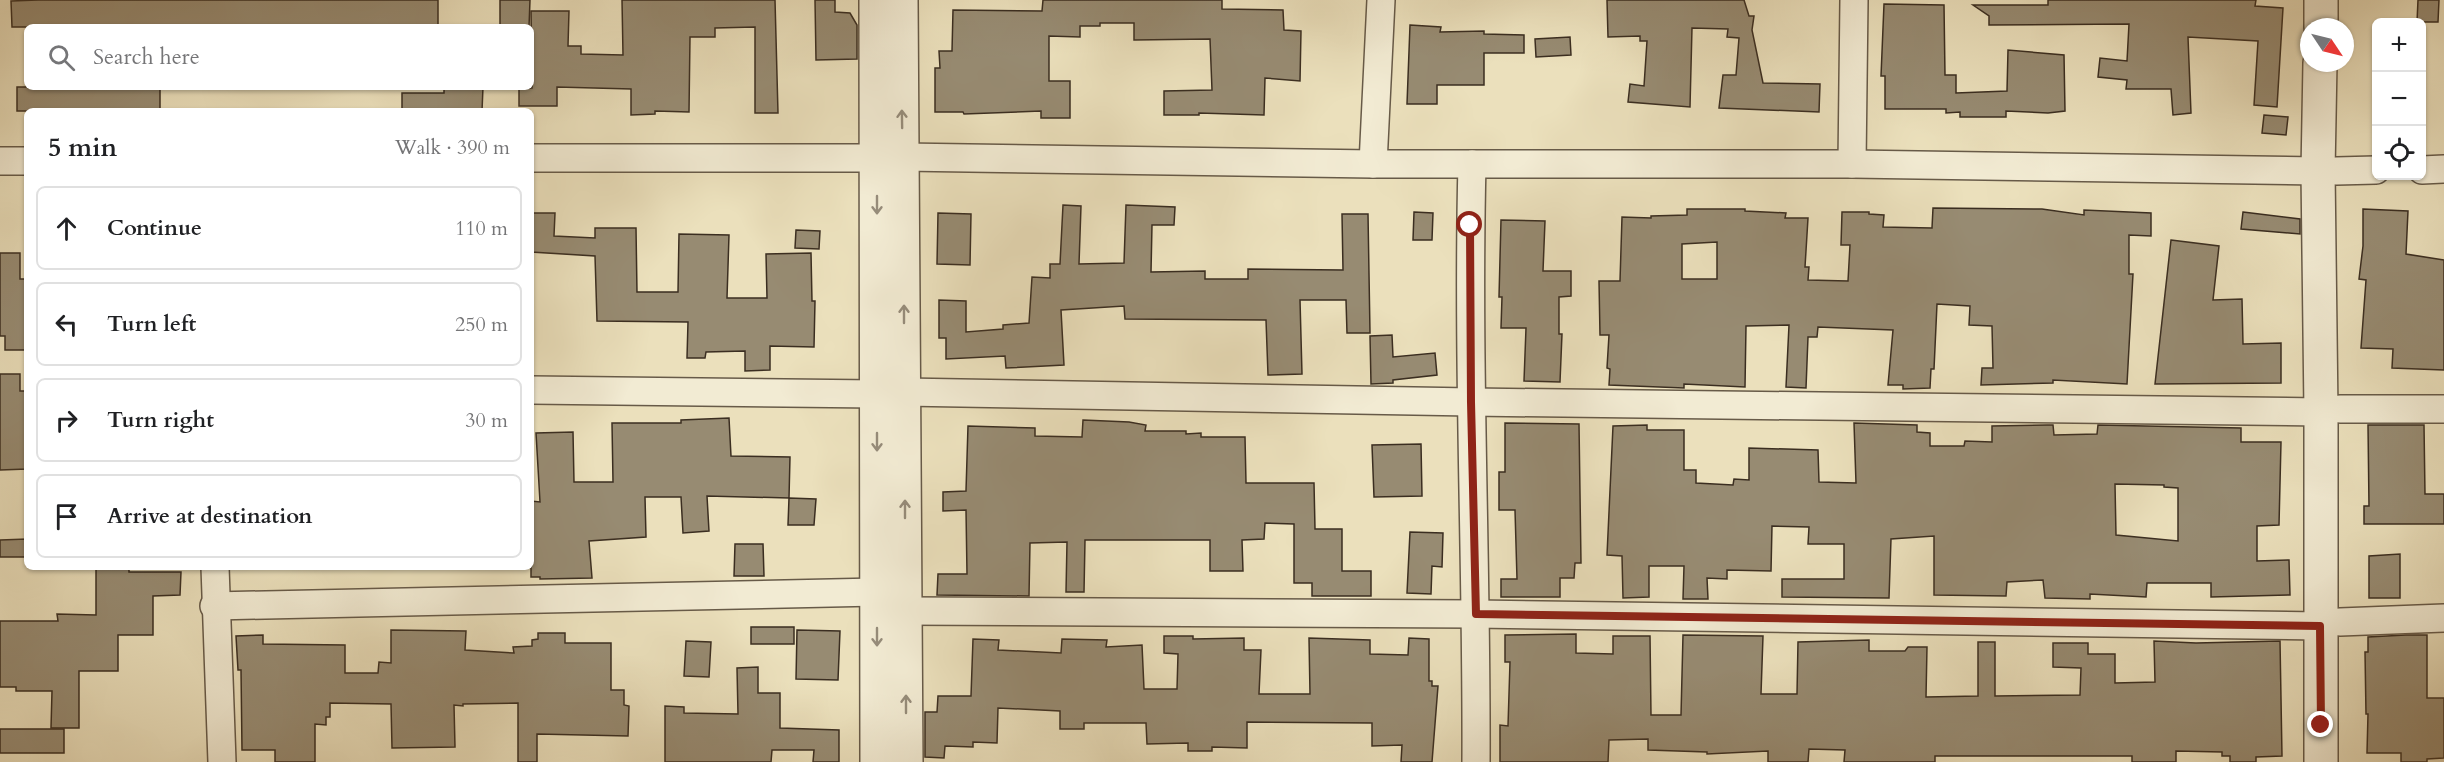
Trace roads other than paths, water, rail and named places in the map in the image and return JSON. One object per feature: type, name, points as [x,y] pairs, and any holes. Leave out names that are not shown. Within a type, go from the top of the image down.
[{"type":"street","points":[[876,0],[890,157]]},
{"type":"street","points":[[877,762],[877,592],[890,393],[890,157],[901,0]]},
{"type":"street","points":[[1373,164],[1381,0]]},
{"type":"street","points":[[1852,164],[1854,0]]},
{"type":"street","points":[[2321,0],[2321,18]]},
{"type":"street","points":[[2336,18],[2337,0]]},
{"type":"street","points":[[2321,72],[2327,171],[2330,411],[2330,624],[2321,762]]},
{"type":"street","points":[[2327,171],[2335,72]]},
{"type":"street","points":[[534,158],[890,157],[1373,164],[1852,164],[2372,170]]},
{"type":"street","points":[[0,161],[24,161]]},
{"type":"street","points":[[1472,164],[1471,402],[1476,614],[1476,762]]},
{"type":"street","points":[[2426,170],[2444,169]]},
{"type":"street","points":[[534,390],[2330,411],[2444,410]]},
{"type":"street","points":[[890,393],[905,611],[906,762]]},
{"type":"street","points":[[215,570],[214,606],[222,762]]},
{"type":"street","points":[[214,606],[877,592]]},
{"type":"street","points":[[905,611],[1476,614],[2330,624],[2444,618]]},
{"type":"street","points":[[2330,624],[2341,762]]}]
